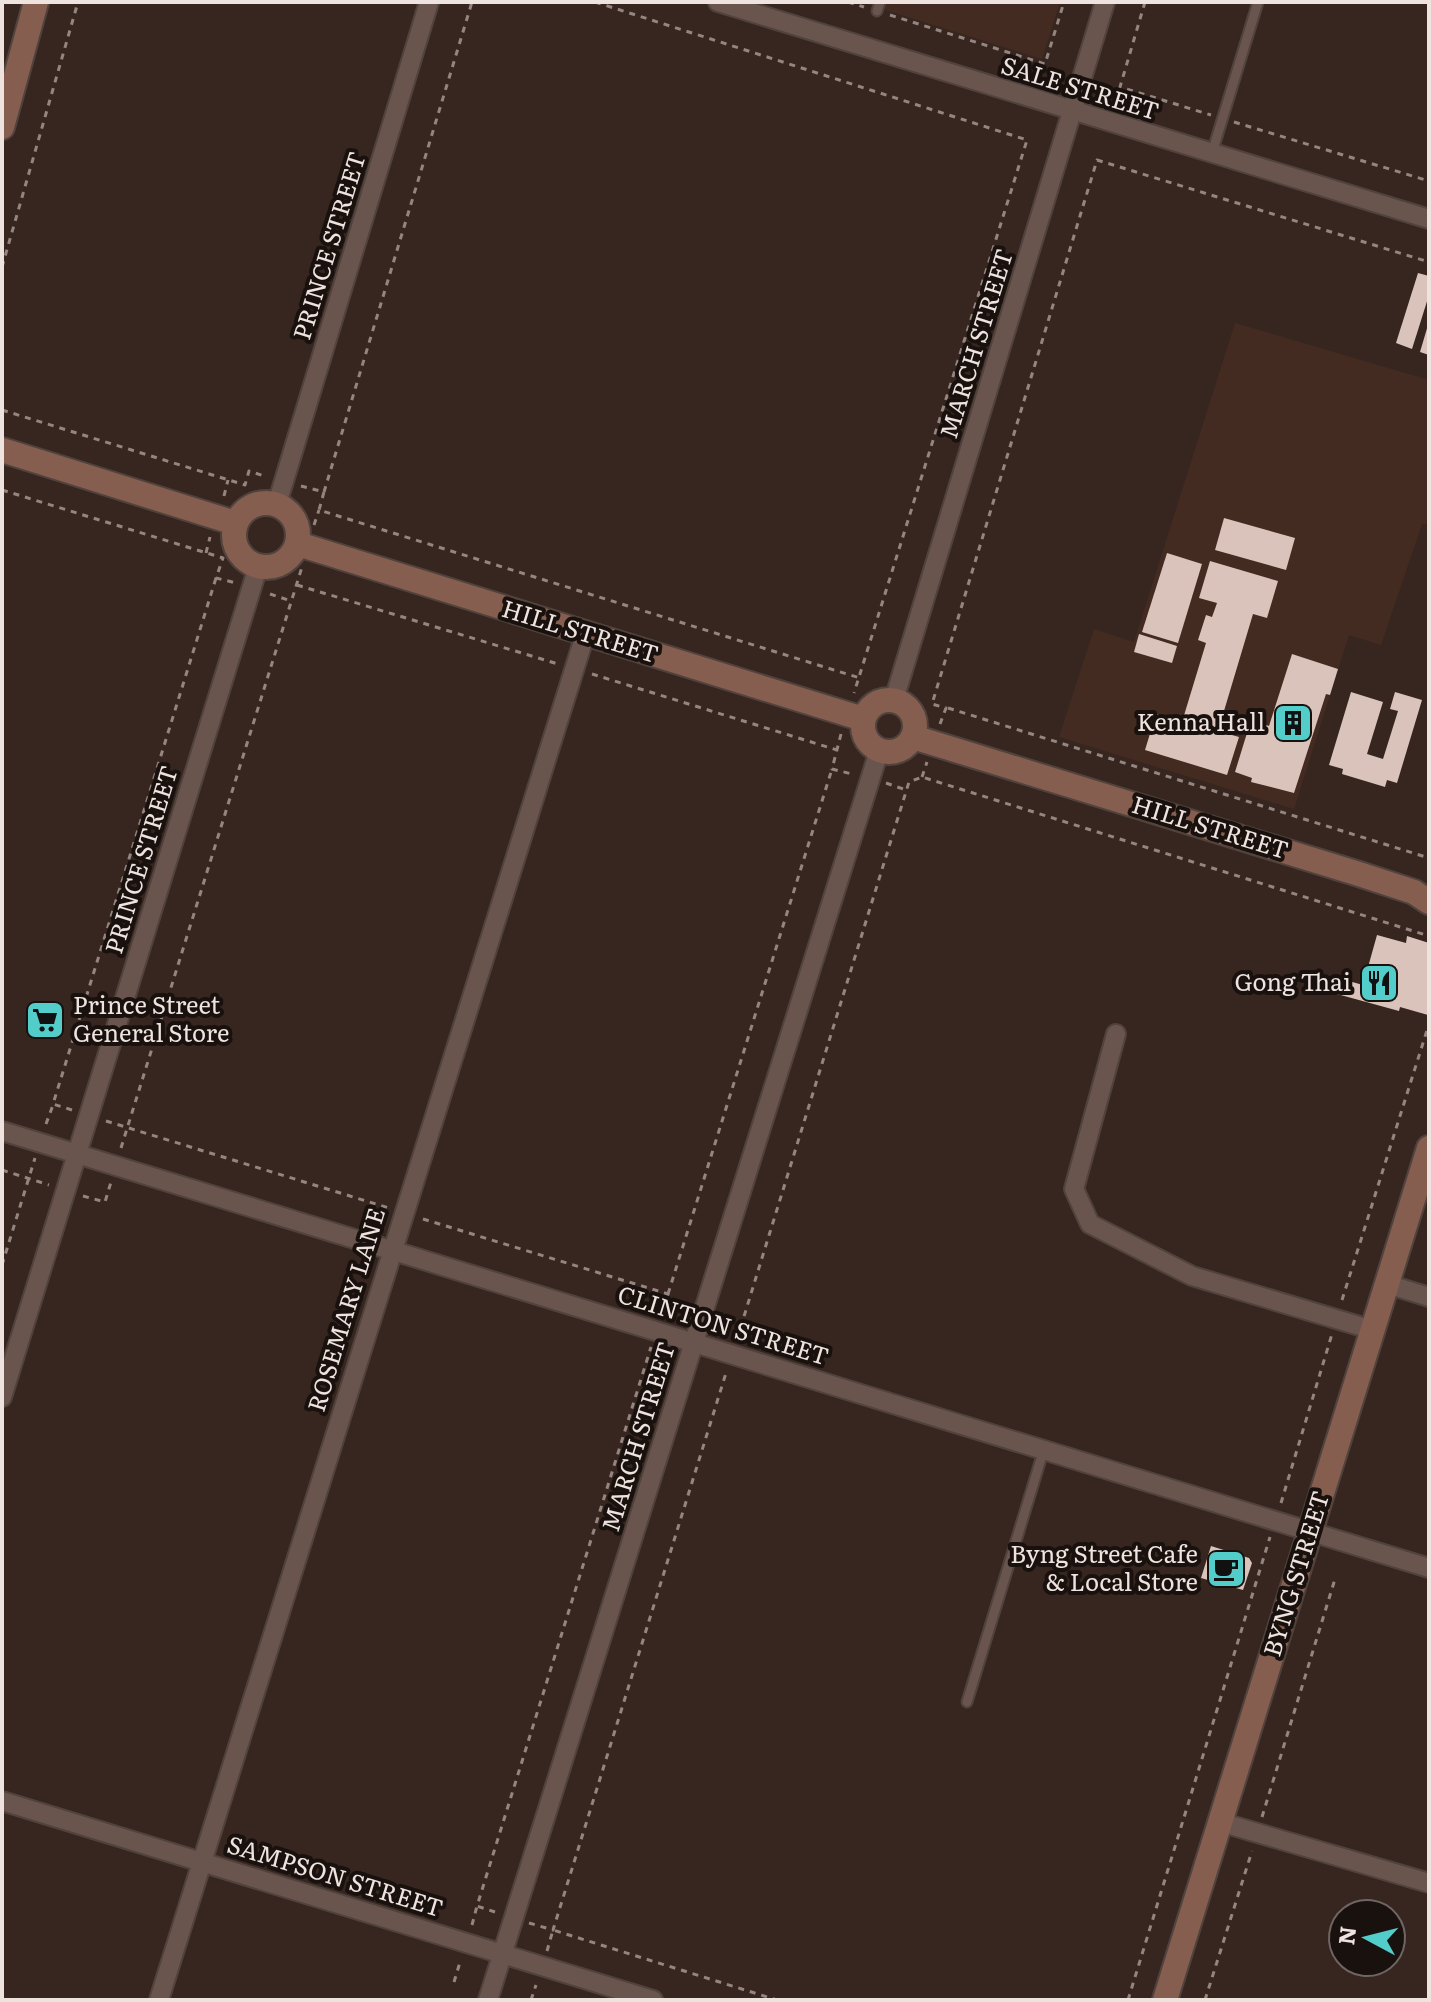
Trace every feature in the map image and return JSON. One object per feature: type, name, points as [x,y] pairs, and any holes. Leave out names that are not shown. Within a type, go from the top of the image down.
[{"type":"main road","points":[[2,127],[36,2]]},
{"type":"main road","points":[[2,450],[235,523]]},
{"type":"main road","points":[[281,493],[295,520],[303,546],[282,563],[258,567],[237,550],[233,537],[235,523],[242,512],[252,505],[281,493]]},
{"type":"main road","name":"HILL STREET","points":[[303,546],[855,716]]},
{"type":"main road","points":[[894,700],[910,710],[915,728],[923,740],[899,751],[879,751],[865,738],[855,716],[875,704],[894,700]]},
{"type":"main road","name":"HILL STREET","points":[[923,740],[1424,895]]},
{"type":"main road","name":"BYNG STREET","points":[[1165,2000],[1429,1148]]},
{"type":"street","name":"PRINCE STREET","points":[[281,493],[429,2]]},
{"type":"street","name":"SALE STREET","points":[[718,2],[1429,219]]},
{"type":"street","name":"MARCH STREET","points":[[894,700],[1105,2]]},
{"type":"street","name":"PRINCE STREET","points":[[2,1397],[258,567]]},
{"type":"street","name":"ROSEMARY LANE","points":[[159,2000],[585,635]]},
{"type":"street","name":"MARCH STREET","points":[[488,2000],[879,751]]},
{"type":"street","points":[[1116,1034],[1074,1189],[1090,1224],[1192,1276],[1373,1330]]},
{"type":"street","name":"CLINTON STREET","points":[[2,1131],[1429,1568]]},
{"type":"street","points":[[1387,1284],[1429,1297]]},
{"type":"street","name":"SAMPSON STREET","points":[[2,1801],[653,2000]]},
{"type":"street","points":[[1220,1822],[1429,1883]]},
{"type":"lane","points":[[1212,153],[1258,2]]},
{"type":"lane","points":[[967,1702],[1044,1449]]},
{"type":"path","points":[[2,267],[78,2]]},
{"type":"path","points":[[105,1202],[303,546],[319,510],[472,2]]},
{"type":"path","points":[[595,2],[1027,140],[861,678],[855,716],[832,769],[645,1367]]},
{"type":"path","points":[[848,2],[879,6],[1045,64],[1064,2]]},
{"type":"path","points":[[1145,2],[1120,87],[1429,181]]},
{"type":"path","points":[[1429,262],[1097,160],[932,704],[1429,858]]},
{"type":"path","points":[[2,410],[245,485],[249,471],[281,493],[324,492]]},
{"type":"path","points":[[2,490],[223,558]]},
{"type":"path","points":[[319,510],[861,678]]},
{"type":"path","points":[[216,578],[53,1104],[668,1294]]},
{"type":"path","points":[[922,777],[923,740],[946,708]]},
{"type":"path","points":[[832,769],[906,790]]},
{"type":"path","points":[[721,1390],[909,782],[922,777],[1429,936]]},
{"type":"path","points":[[1128,2000],[1429,1024]]},
{"type":"path","points":[[2,1265],[29,1179]]},
{"type":"path","points":[[1205,2000],[1335,1579]]},
{"type":"path","points":[[553,1930],[777,2000]]},
{"type":"shaded area","points":[[860,2],[1060,2],[1042,59]]},
{"type":"shaded area","points":[[1235,323],[1429,380],[1429,525],[1422,524],[1381,645],[1349,635],[1294,809],[1059,737],[1094,629],[1134,642]]},
{"type":"building","points":[[1418,273],[1429,276],[1429,295],[1412,349],[1396,343]]},
{"type":"building","points":[[1429,325],[1429,355],[1420,352]]},
{"type":"building","points":[[1224,518],[1295,538],[1286,570],[1215,550]]},
{"type":"building","points":[[1167,553],[1202,564],[1178,643],[1142,632]]},
{"type":"building","points":[[1210,561],[1278,581],[1267,618],[1253,614],[1218,731],[1239,737],[1227,775],[1145,750],[1156,714],[1182,722],[1206,643],[1198,640],[1206,615],[1212,617],[1217,603],[1199,598]]},
{"type":"building","points":[[1139,634],[1177,646],[1172,663],[1134,652]]},
{"type":"building","name":"Kenna Hall","points":[[1292,654],[1338,669],[1330,695],[1326,694],[1294,793],[1251,782],[1252,778],[1235,772],[1251,720],[1269,726]]},
{"type":"building","points":[[1351,692],[1383,702],[1367,754],[1383,759],[1398,711],[1390,709],[1395,692],[1422,700],[1397,783],[1387,780],[1385,787],[1342,774],[1343,769],[1329,765]]},
{"type":"building","points":[[1377,935],[1406,943],[1407,936],[1429,943],[1428,1015],[1400,1007],[1399,1011],[1326,991],[1331,976],[1363,985]]},
{"type":"building","points":[[1211,1546],[1249,1558],[1252,1563],[1243,1590],[1201,1578]]},
{"type":"place","name":"Kenna Hall","points":[[1293,723]]},
{"type":"place","name":"Gong Thai","points":[[1379,983]]},
{"type":"place","name":"Prince Street General Store","points":[[45,1020]]},
{"type":"place","name":"Byng Street Cafe & Local Store","points":[[1226,1569]]}]
